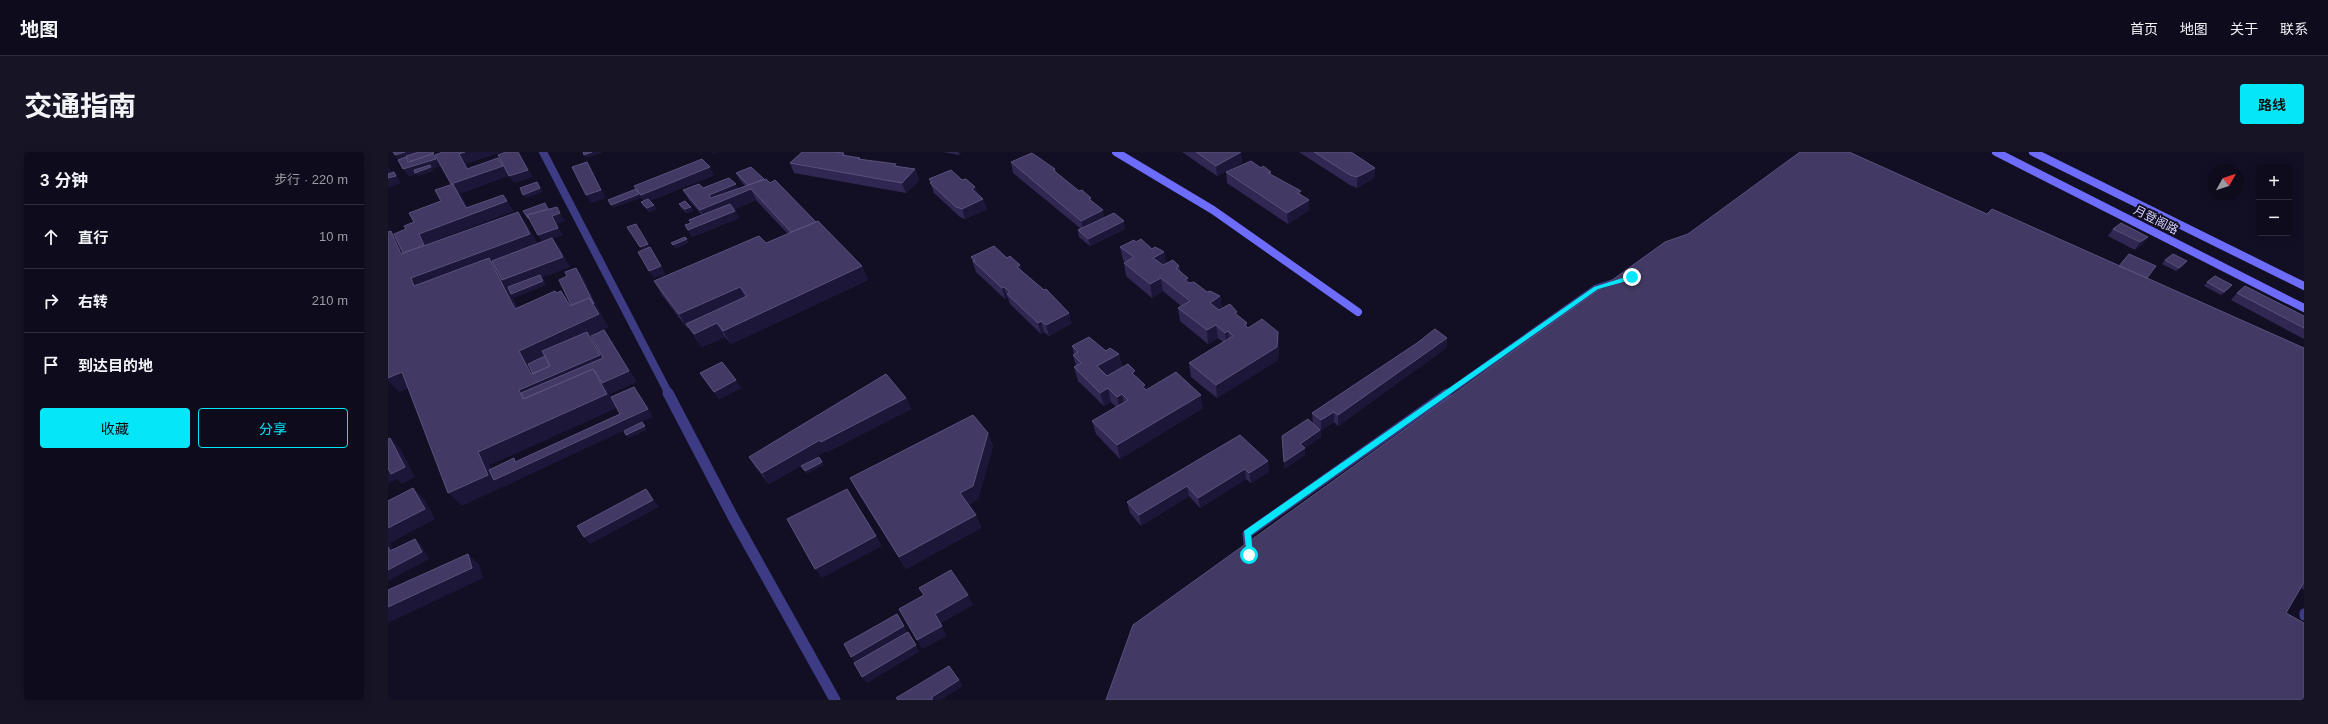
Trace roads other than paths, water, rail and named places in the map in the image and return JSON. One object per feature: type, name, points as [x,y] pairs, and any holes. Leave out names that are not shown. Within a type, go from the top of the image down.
[{"type":"main road","points":[[1116,152],[1213,210],[1358,312]]},
{"type":"main road","name":"月登阁路","points":[[1996,152],[2304,308]]},
{"type":"main road","name":"月登阁路","points":[[2033,152],[2304,286]]},
{"type":"street","points":[[543,152],[734,519],[835,700]]},
{"type":"lane","points":[[1249,555],[1247,534],[1596,288],[1625,279]]}]
